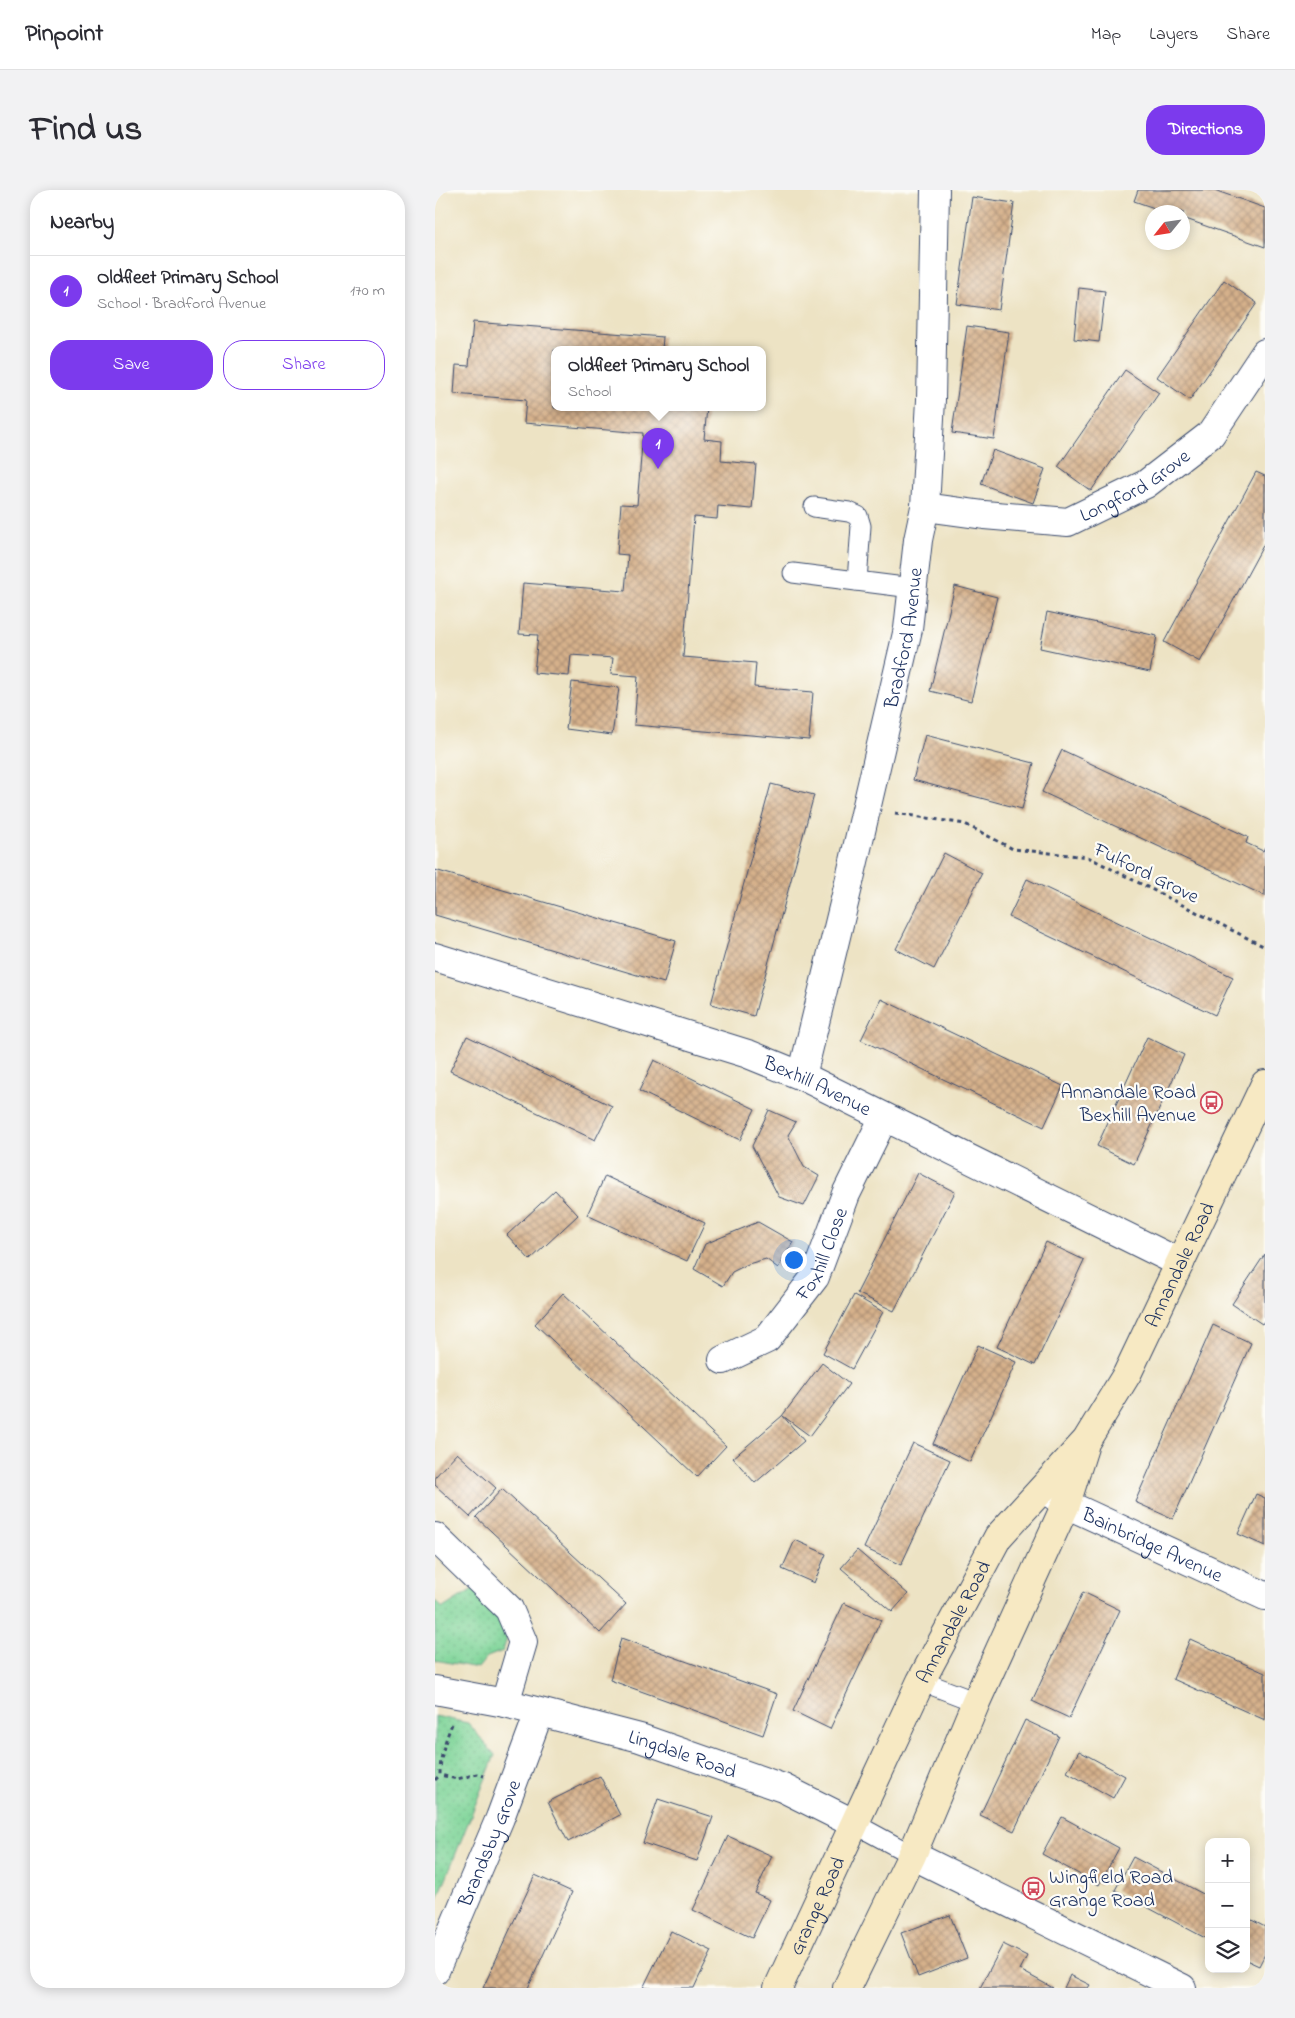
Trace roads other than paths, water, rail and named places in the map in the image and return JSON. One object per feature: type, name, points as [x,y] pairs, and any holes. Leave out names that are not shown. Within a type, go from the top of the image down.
[{"type":"street","name":"Bradford Avenue","points":[[802,1076],[908,629],[918,540],[925,507],[931,390],[935,190]]},
{"type":"street","name":"Longford Grove","points":[[925,507],[984,516],[1068,522],[1146,484],[1211,434],[1265,353]]},
{"type":"street","name":"Bexhill Avenue","points":[[435,957],[748,1054],[802,1076],[1180,1263]]},
{"type":"street","name":"Annandale Road","points":[[855,1824],[921,1681],[998,1537],[1086,1441],[1127,1374],[1265,1084]]},
{"type":"street","name":"Foxhill Close","points":[[723,1360],[767,1339],[815,1277],[846,1194],[884,1117]]},
{"type":"street","name":"Annandale Road","points":[[912,1855],[976,1702],[1066,1504],[1086,1441]]},
{"type":"street","name":"Bainbridge Avenue","points":[[1043,1488],[1066,1504],[1265,1596]]},
{"type":"street","points":[[435,1537],[509,1609],[523,1642],[505,1703]]},
{"type":"street","name":"Lingdale Road","points":[[448,1692],[505,1703],[640,1738],[783,1788],[855,1824]]},
{"type":"street","name":"Brandsby Grove","points":[[435,1971],[512,1784],[539,1713]]},
{"type":"street","name":"Grange Road","points":[[778,1988],[855,1824]]},
{"type":"street","points":[[847,1988],[912,1855],[1182,1988]]},
{"type":"lane","points":[[814,507],[849,512],[858,516],[861,526],[857,582]]},
{"type":"lane","points":[[793,574],[912,588]]},
{"type":"lane","points":[[921,1681],[976,1702]]},
{"type":"lane","points":[[855,1824],[912,1855]]},
{"type":"place","name":"Oldfleet Primary School","points":[[658,469]]},
{"type":"place","name":"Annandale Road Bexhill Avenue","points":[[1212,1103]]},
{"type":"place","name":"Wingfield Road Grange Road","points":[[1033,1888]]}]
